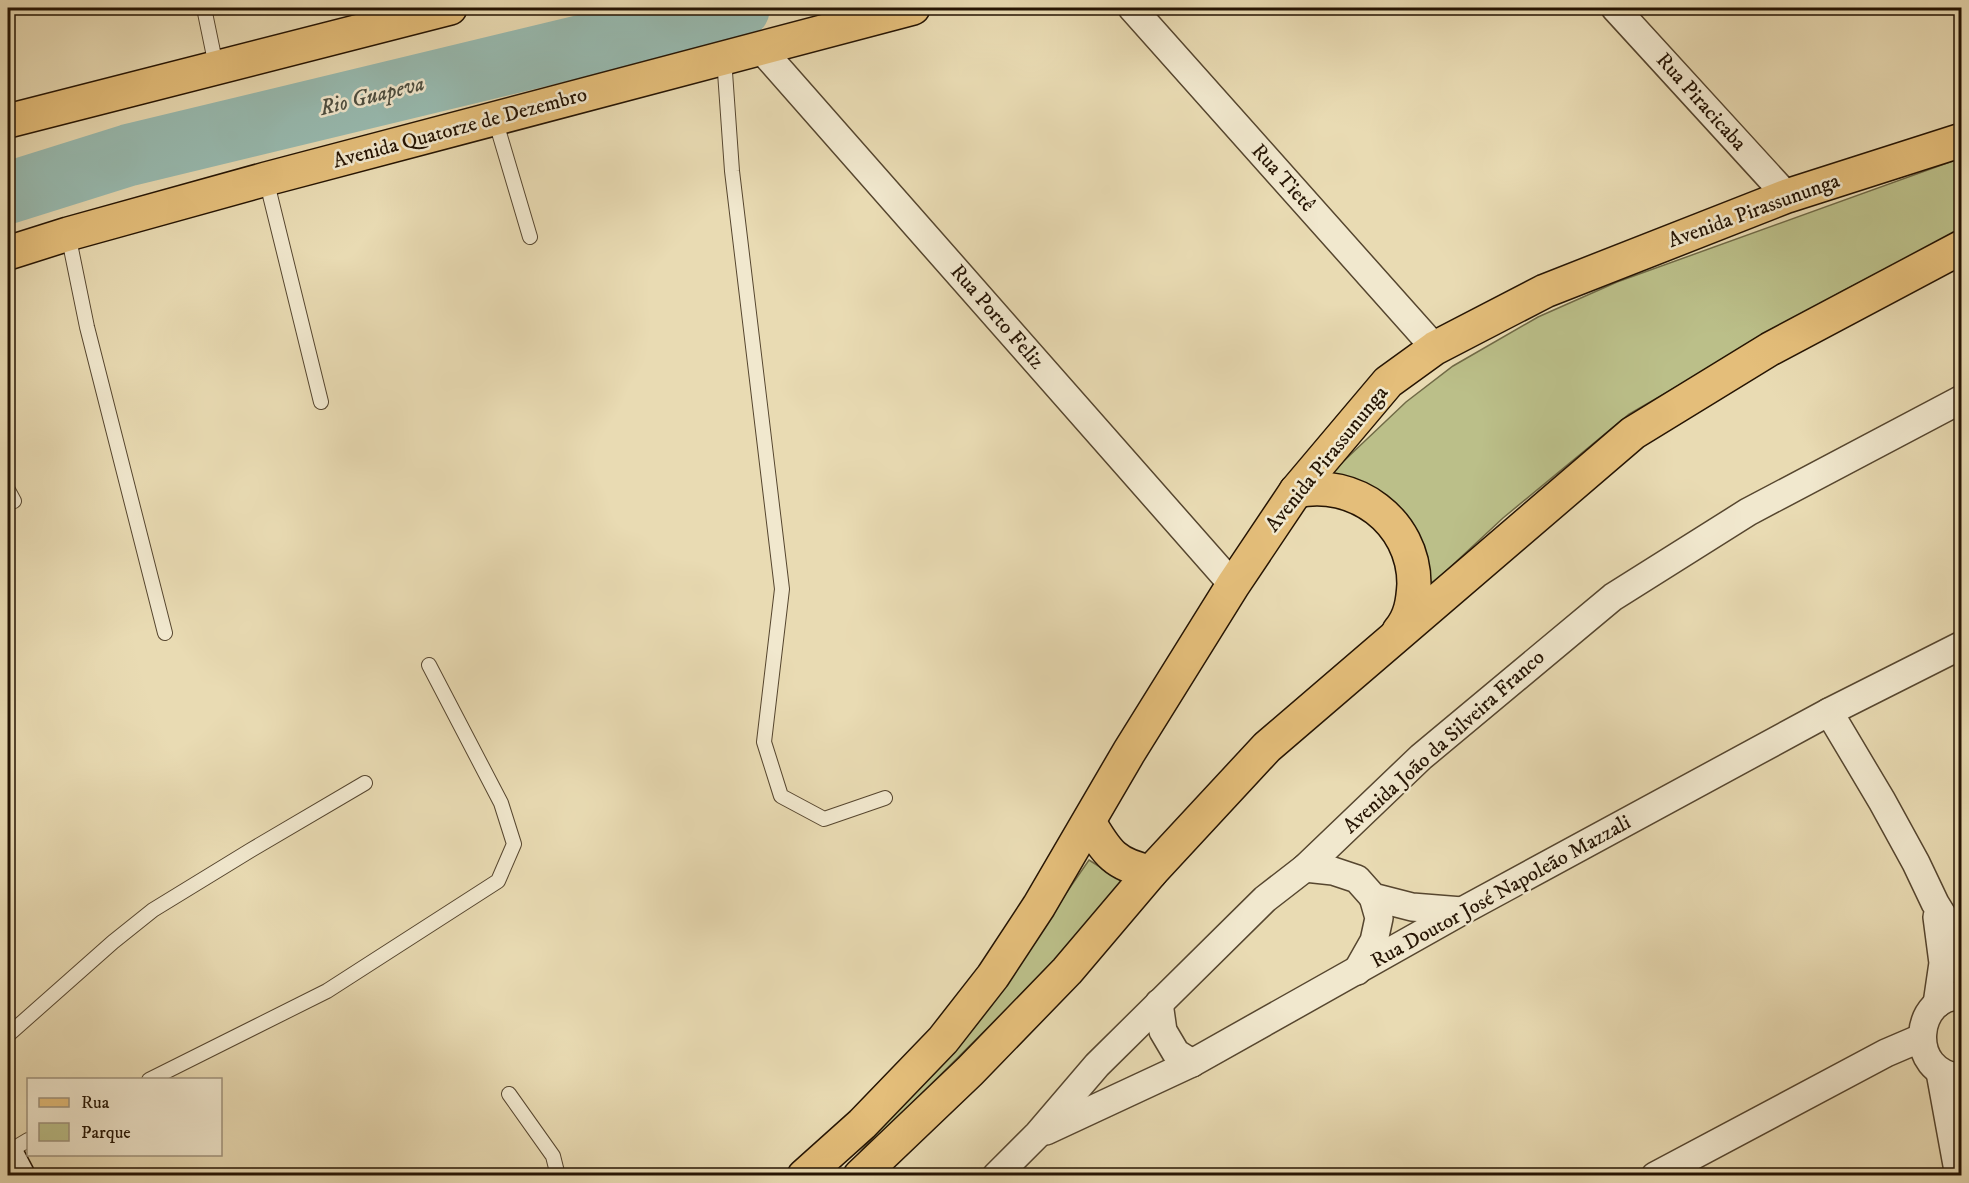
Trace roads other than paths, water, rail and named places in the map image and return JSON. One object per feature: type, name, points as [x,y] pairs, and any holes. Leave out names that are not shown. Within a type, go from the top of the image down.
[{"type":"main road","points":[[8,121],[450,8]]},
{"type":"main road","name":"Avenida Quatorze de Dezembro","points":[[8,254],[68,234],[266,179],[913,8]]},
{"type":"main road","name":"Avenida Pirassununga","points":[[804,1176],[862,1124],[943,1040],[993,976],[1039,906],[1129,752],[1233,585],[1296,491],[1388,382],[1435,348],[1545,291],[1787,196],[1962,140]]},
{"type":"main road","points":[[860,1176],[970,1071],[1067,971],[1151,872],[1267,747],[1633,432],[1770,350],[1962,248]]},
{"type":"main road","points":[[1296,491],[1312,487],[1328,488],[1356,496],[1381,512],[1400,536],[1411,563],[1414,593],[1407,622],[1390,642]]},
{"type":"main road","points":[[1089,822],[1101,843],[1115,858],[1129,867],[1151,872]]},
{"type":"street","name":"Rua Tietê","points":[[1132,8],[1435,348]]},
{"type":"street","name":"Rua Piracicaba","points":[[1615,8],[1787,196]]},
{"type":"street","name":"Rua Porto Feliz","points":[[761,49],[1233,585]]},
{"type":"street","name":"Avenida João da Silveira Franco","points":[[996,1176],[1038,1134],[1097,1065],[1265,899],[1305,868],[1421,757],[1613,597],[1748,512],[1962,399]]},
{"type":"street","name":"Rua Doutor José Napoleão Mazzali","points":[[1038,1134],[1192,1063],[1462,911],[1829,712],[1962,645]]},
{"type":"street","points":[[1829,712],[1911,853],[1935,903],[1962,947]]},
{"type":"street","points":[[1305,868],[1333,871],[1357,879],[1373,897],[1379,918],[1374,941],[1357,972]]},
{"type":"street","points":[[1373,897],[1412,907],[1462,911]]},
{"type":"street","points":[[1935,903],[1949,1000],[1924,1019],[1921,1038],[1927,1058],[1951,1075],[1959,1176]]},
{"type":"street","points":[[1159,1003],[1163,1031],[1176,1053],[1192,1063]]},
{"type":"street","points":[[1655,1176],[1886,1053],[1921,1038]]},
{"type":"street","points":[[8,1157],[18,1176]]},
{"type":"lane","points":[[204,8],[216,66]]},
{"type":"lane","points":[[724,58],[732,171],[782,589],[764,742],[781,796],[824,819],[885,798]]},
{"type":"lane","points":[[495,119],[530,237]]},
{"type":"lane","points":[[266,179],[321,402]]},
{"type":"lane","points":[[68,234],[87,327],[165,633]]},
{"type":"lane","points":[[152,1078],[327,991],[498,881],[514,844],[501,803],[429,664]]},
{"type":"lane","points":[[8,1035],[113,942],[153,910],[365,783]]},
{"type":"lane","points":[[509,1094],[554,1156],[558,1176]]},
{"type":"lane","points":[[8,1152],[27,1141]]},
{"type":"waterway","name":"Rio Guapeva","points":[[8,193],[129,155],[739,8]]}]
